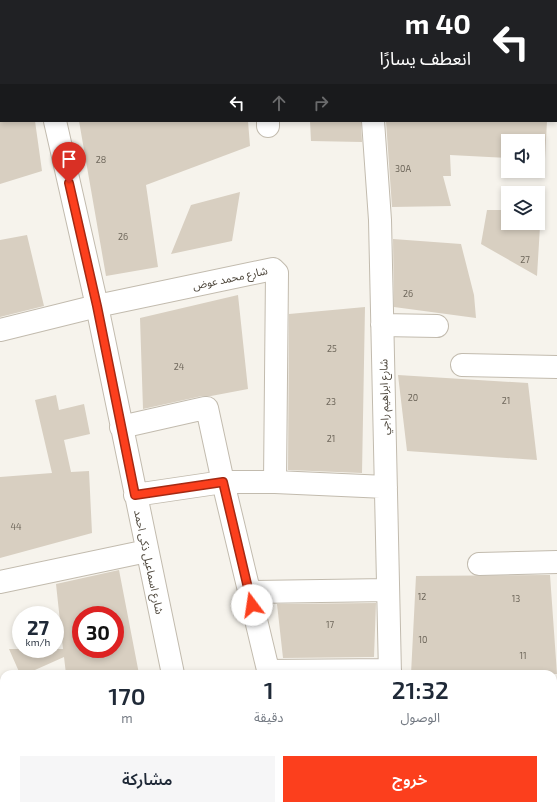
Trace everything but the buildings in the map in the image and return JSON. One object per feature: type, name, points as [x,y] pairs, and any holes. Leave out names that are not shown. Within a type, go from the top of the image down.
[{"type":"street","name":"شارع اسماعيل ذكى احمد","points":[[55,122],[97,306],[146,551],[172,670]]},
{"type":"street","name":"شارع ابراهيم راجي","points":[[373,122],[380,220],[390,670]]},
{"type":"street","name":"شارع محمد عوض","points":[[0,330],[97,306],[271,269],[275,270],[277,273],[275,482]]},
{"type":"street","points":[[382,325],[437,326]]},
{"type":"street","points":[[462,366],[557,367]]},
{"type":"street","points":[[121,427],[206,408],[268,670]]},
{"type":"street","points":[[135,495],[223,482],[275,482],[386,487]]},
{"type":"street","points":[[0,582],[146,551]]},
{"type":"street","points":[[479,564],[557,562]]},
{"type":"street","points":[[249,592],[388,590]]},
{"type":"route","points":[[69,183],[97,306],[135,495],[223,482],[252,605]]}]
